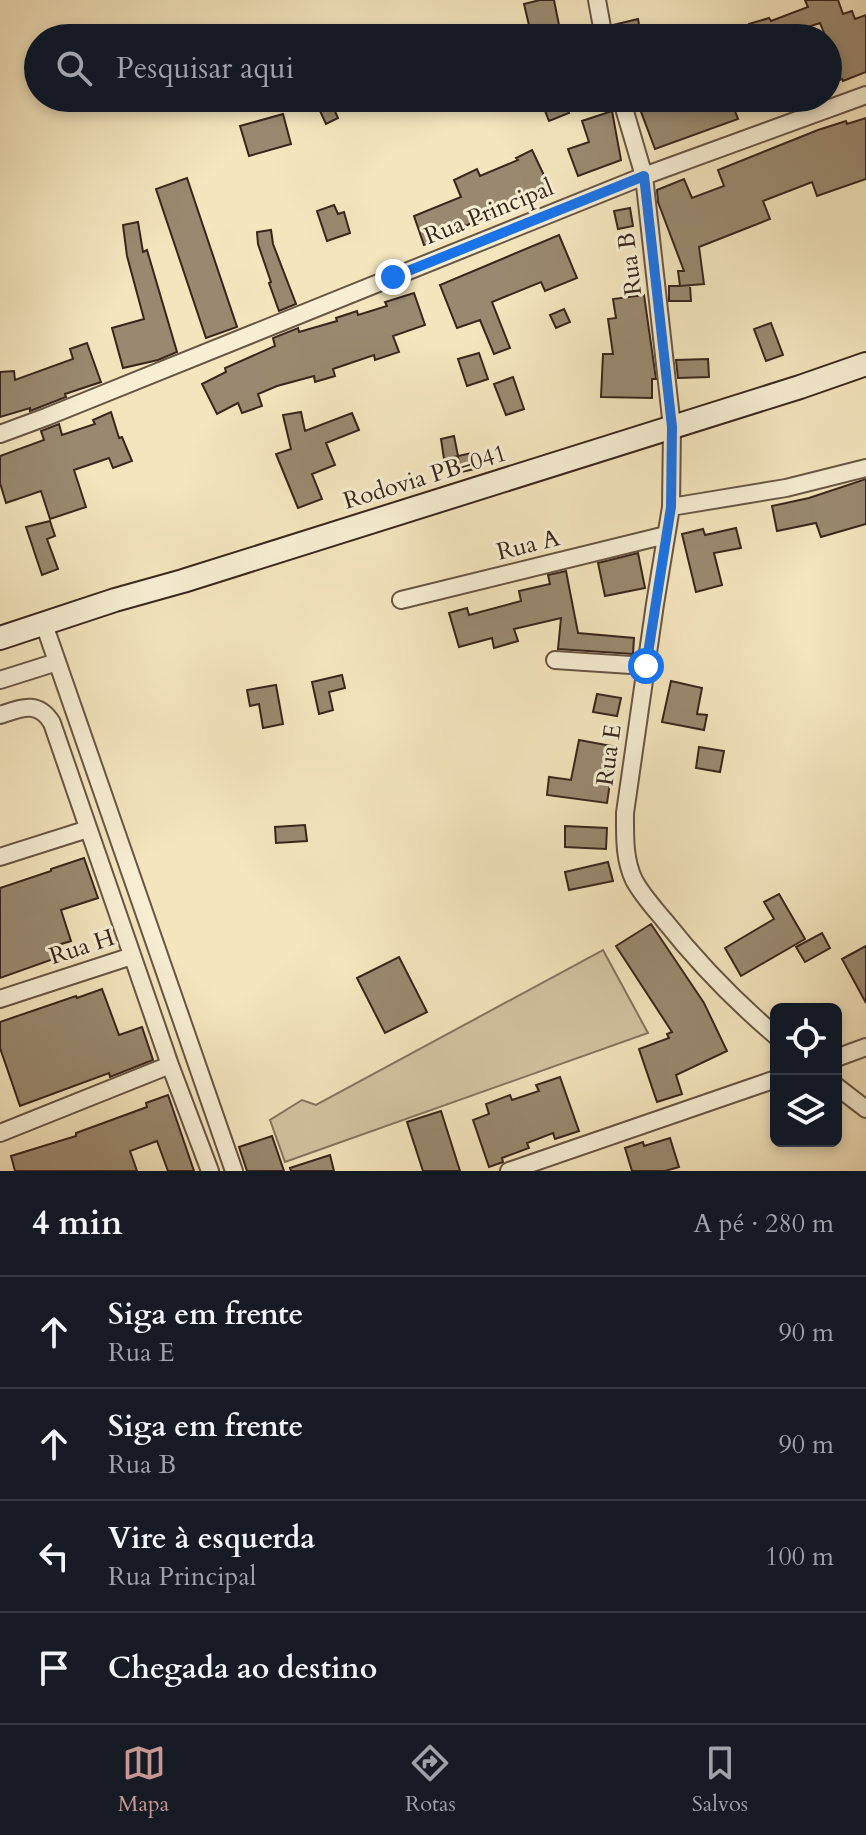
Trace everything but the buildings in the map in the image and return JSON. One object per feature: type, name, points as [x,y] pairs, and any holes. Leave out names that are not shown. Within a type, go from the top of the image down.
[{"type":"main road","name":"Rodovia PB-041","points":[[0,638],[866,364]]},
{"type":"street","points":[[597,0],[601,24]]},
{"type":"street","name":"Rua Principal","points":[[842,104],[866,95]]},
{"type":"street","name":"Rua B","points":[[625,112],[644,176],[672,427]]},
{"type":"street","name":"Rua Principal","points":[[0,434],[644,176],[819,112]]},
{"type":"street","name":"Rua E","points":[[672,427],[671,507],[625,813],[627,860],[634,880],[645,897],[703,967],[770,1030]]},
{"type":"street","points":[[671,507],[786,488],[866,468]]},
{"type":"street","name":"Rua A","points":[[401,600],[666,535]]},
{"type":"street","points":[[44,624],[234,1171]]},
{"type":"street","points":[[555,660],[646,666]]},
{"type":"street","points":[[0,680],[57,662]]},
{"type":"street","points":[[0,715],[25,707],[42,711],[52,723],[170,1065],[210,1171]]},
{"type":"street","points":[[0,857],[88,829]]},
{"type":"street","name":"Rua H","points":[[0,999],[132,956]]},
{"type":"street","points":[[842,1056],[866,1047]]},
{"type":"street","points":[[0,1133],[170,1065]]},
{"type":"street","points":[[509,1171],[770,1081]]},
{"type":"street","points":[[842,1091],[866,1109]]},
{"type":"shaded area","points":[[603,950],[648,1033],[285,1162],[270,1120],[302,1100],[316,1105]]},
{"type":"route","points":[[393,277],[644,176],[672,427],[671,507],[646,666]]}]
